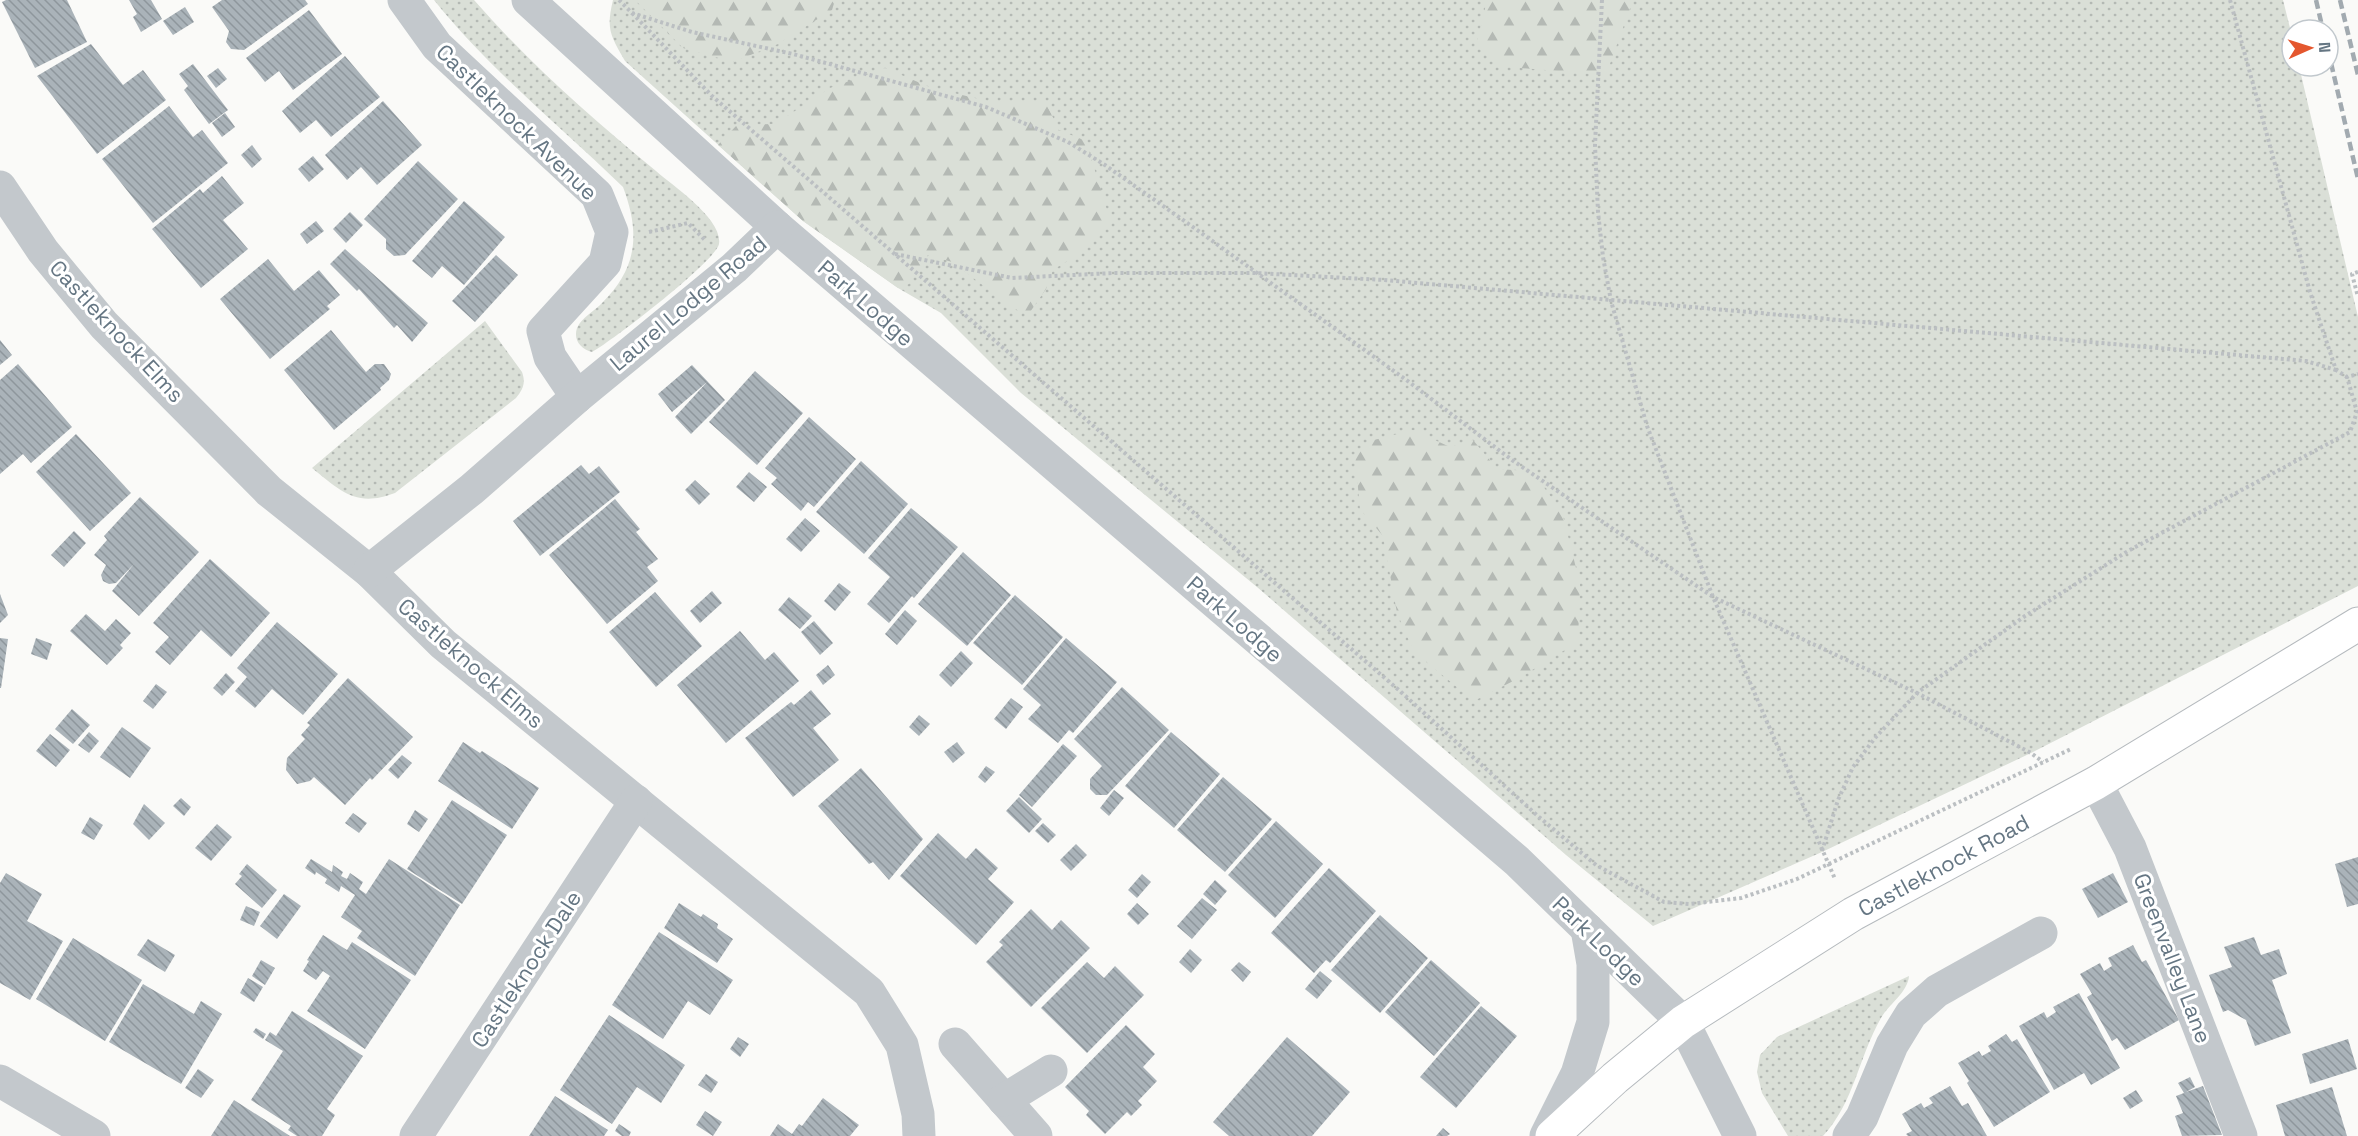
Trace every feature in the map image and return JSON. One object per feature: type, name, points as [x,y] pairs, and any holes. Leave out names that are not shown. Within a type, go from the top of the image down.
[{"type":"main road","name":"Castleknock Road","points":[[1552,1136],[1615,1078],[1683,1022],[1853,914],[2090,787],[2358,624]]},
{"type":"street","name":"Castleknock Avenue","points":[[404,0],[437,46],[597,195],[612,232]]},
{"type":"street","name":"Laurel Lodge Road","points":[[369,571],[472,489],[577,397],[734,268],[777,227],[542,4]]},
{"type":"street","name":"Castleknock Elms","points":[[0,187],[43,251],[104,325],[269,491],[369,571],[443,644],[869,992],[902,1045],[918,1114],[919,1136]]},
{"type":"street","name":"Park Lodge","points":[[777,227],[1517,861],[1683,1022],[1740,1136]]},
{"type":"street","points":[[577,397],[550,357],[543,331],[605,263],[612,232]]},
{"type":"street","name":"Greenvalley Lane","points":[[2090,787],[2130,848],[2241,1136]]},
{"type":"street","name":"Castleknock Dale","points":[[416,1136],[636,801]]},
{"type":"street","points":[[1546,1136],[1577,1074],[1593,1022],[1593,964],[1587,929]]},
{"type":"street","points":[[1850,1136],[1862,1117],[1892,1045],[1911,1014],[1937,991],[2041,933]]},
{"type":"street","points":[[954,1044],[1036,1136]]},
{"type":"street","points":[[1004,1101],[1051,1071]]},
{"type":"street","points":[[0,1081],[94,1136]]},
{"type":"path","points":[[619,0],[712,96],[1401,692],[1539,817],[1596,865],[1664,902],[1690,904],[1742,898],[1797,879],[2075,747]]},
{"type":"path","points":[[1602,0],[1595,145],[1598,212],[1611,301],[1647,426],[1713,597],[1822,852],[1853,914]]},
{"type":"path","points":[[2230,0],[2310,292],[2336,370]]},
{"type":"path","points":[[632,13],[692,32],[793,54],[986,107],[1068,142],[1105,165],[1409,382],[1512,460],[1713,597],[1917,693],[2090,787]]},
{"type":"path","points":[[612,232],[635,234],[688,223],[734,268]]},
{"type":"path","points":[[894,254],[1012,278],[1114,273],[1255,273],[1384,280],[2306,361],[2336,370],[2347,377],[2357,412],[2350,432],[2128,551],[2006,629],[1917,693],[1875,738],[1853,767],[1838,800],[1822,852]]},
{"type":"path","points":[[2358,272],[2352,274],[2358,297]]},
{"type":"path","points":[[2347,377],[2358,374]]},
{"type":"green space","points":[[434,0],[474,0],[516,46],[561,89],[695,204],[713,224],[718,234],[719,244],[701,267],[640,318],[592,352],[584,349],[579,343],[576,336],[577,328],[615,289],[629,262],[632,248],[632,219],[623,187],[502,74]]},
{"type":"green space","points":[[613,0],[2283,0],[2288,18],[2280,18],[2280,78],[2302,78],[2358,317],[2358,586],[2031,753],[1822,852],[1653,926],[1566,855],[1257,587],[1021,393],[941,313],[898,288],[803,221],[625,61],[611,32],[610,18]]},
{"type":"green space","points":[[635,0],[835,0],[832,10],[778,44],[733,62],[683,48]]},
{"type":"green space","points":[[1487,0],[1633,0],[1606,75],[1497,66],[1477,42]]},
{"type":"green space","points":[[885,68],[932,88],[992,102],[1045,101],[1059,130],[1086,141],[1110,220],[1072,258],[1053,270],[1046,289],[1028,315],[1013,308],[952,262],[928,255],[909,284],[898,288],[803,221],[718,145],[737,125],[775,124],[830,88]]},
{"type":"green space","points":[[485,321],[522,372],[523,386],[516,398],[395,493],[370,499],[359,498],[341,490],[312,468]]},
{"type":"green space","points":[[1413,430],[1450,447],[1473,440],[1497,469],[1532,471],[1562,512],[1580,584],[1578,642],[1519,678],[1474,701],[1414,652],[1397,613],[1383,536],[1360,509],[1355,456],[1370,441]]},
{"type":"green space","points":[[1909,976],[1905,987],[1884,1013],[1873,1033],[1849,1094],[1833,1123],[1823,1136],[1788,1136],[1762,1093],[1757,1072],[1760,1055],[1777,1037]]},
{"type":"building","points":[[6,0],[67,0],[87,42],[35,68],[2,2]]},
{"type":"building","points":[[129,0],[151,0],[162,19],[141,32],[133,17],[137,14]]},
{"type":"building","points":[[222,0],[305,0],[308,4],[244,50],[231,49],[226,42],[229,31],[212,7]]},
{"type":"building","points":[[185,7],[194,22],[173,35],[163,21]]},
{"type":"building","points":[[309,10],[342,54],[293,90],[279,71],[265,82],[246,58]]},
{"type":"building","points":[[91,44],[123,85],[143,70],[166,100],[97,154],[37,76]]},
{"type":"building","points":[[345,56],[380,97],[331,137],[316,120],[300,133],[282,111]]},
{"type":"building","points":[[193,64],[228,110],[209,124],[184,90],[188,86],[179,74]]},
{"type":"building","points":[[218,68],[227,79],[216,88],[207,76]]},
{"type":"building","points":[[383,101],[422,145],[377,185],[361,167],[347,180],[325,155]]},
{"type":"building","points":[[169,106],[193,137],[202,130],[228,163],[153,223],[102,159]]},
{"type":"building","points":[[225,113],[235,127],[222,137],[212,123]]},
{"type":"building","points":[[252,145],[262,159],[252,168],[241,155]]},
{"type":"building","points":[[313,156],[324,169],[309,182],[298,169]]},
{"type":"building","points":[[418,161],[458,199],[405,255],[394,256],[386,249],[386,239],[364,219]]},
{"type":"building","points":[[222,176],[244,203],[223,220],[248,249],[201,288],[152,229],[200,189],[203,193]]},
{"type":"building","points":[[464,201],[505,237],[464,285],[442,266],[432,278],[412,261]]},
{"type":"building","points":[[350,212],[363,225],[346,243],[333,229]]},
{"type":"building","points":[[316,221],[324,231],[307,244],[300,234]]},
{"type":"building","points":[[345,249],[428,323],[412,342],[397,325],[394,328],[359,289],[357,291],[330,264]]},
{"type":"building","points":[[496,255],[518,275],[475,322],[452,301]]},
{"type":"building","points":[[268,259],[294,291],[319,270],[340,295],[327,306],[330,309],[270,359],[220,299]]},
{"type":"building","points":[[331,330],[366,372],[375,364],[384,364],[391,374],[389,380],[380,388],[381,390],[334,430],[284,370]]},
{"type":"building","points":[[0,340],[12,355],[0,365]]},
{"type":"building","points":[[18,364],[72,427],[31,463],[23,454],[0,474],[0,380]]},
{"type":"building","points":[[692,365],[725,400],[691,434],[675,417],[707,382],[672,412],[658,394]]},
{"type":"building","points":[[755,371],[803,413],[757,465],[709,422]]},
{"type":"building","points":[[809,417],[856,459],[814,507],[808,502],[801,511],[771,484],[777,478],[765,468]]},
{"type":"building","points":[[76,434],[131,493],[90,531],[36,472]]},
{"type":"building","points":[[861,461],[908,504],[864,554],[816,512]]},
{"type":"building","points":[[581,465],[589,474],[599,466],[620,492],[540,556],[513,521]]},
{"type":"building","points":[[749,472],[767,487],[754,502],[736,487]]},
{"type":"building","points":[[695,480],[710,494],[699,505],[685,490]]},
{"type":"building","points":[[140,497],[199,552],[139,616],[112,591],[134,564],[116,583],[109,584],[103,581],[101,575],[106,565],[94,555],[107,540],[104,536]]},
{"type":"building","points":[[615,499],[640,529],[636,532],[658,559],[647,567],[658,581],[607,624],[549,555]]},
{"type":"building","points":[[911,508],[958,547],[889,623],[867,604],[890,577],[868,558]]},
{"type":"building","points":[[805,518],[820,531],[801,552],[786,539]]},
{"type":"building","points":[[74,531],[86,543],[64,567],[51,555]]},
{"type":"building","points":[[963,552],[1011,595],[967,646],[918,604]]},
{"type":"building","points":[[210,559],[270,613],[231,657],[201,630],[170,665],[155,652],[169,637],[153,623]]},
{"type":"building","points":[[839,583],[851,592],[835,611],[824,601]]},
{"type":"building","points":[[712,591],[722,603],[700,623],[690,611]]},
{"type":"building","points":[[655,592],[702,646],[656,687],[609,632]]},
{"type":"building","points":[[0,594],[8,615],[0,623]]},
{"type":"building","points":[[1015,595],[1063,637],[1022,685],[973,643]]},
{"type":"building","points":[[789,597],[812,616],[800,629],[778,610]]},
{"type":"building","points":[[905,610],[917,621],[897,645],[885,634]]},
{"type":"building","points":[[86,614],[105,631],[116,619],[131,633],[120,645],[123,648],[107,665],[70,631]]},
{"type":"building","points":[[814,621],[833,643],[820,655],[801,632]]},
{"type":"building","points":[[277,622],[338,674],[303,715],[272,689],[255,708],[235,691],[247,677],[237,668]]},
{"type":"building","points":[[740,631],[765,660],[774,652],[799,681],[726,743],[677,685]]},
{"type":"building","points":[[0,638],[8,639],[1,688],[0,688]]},
{"type":"building","points":[[36,638],[52,644],[47,660],[31,654]]},
{"type":"building","points":[[1066,638],[1117,682],[1073,733],[1069,730],[1058,743],[1028,719],[1041,705],[1023,689]]},
{"type":"building","points":[[961,651],[973,663],[951,687],[939,675]]},
{"type":"building","points":[[828,665],[835,675],[823,685],[816,675]]},
{"type":"building","points":[[226,673],[235,682],[222,696],[213,688]]},
{"type":"building","points":[[348,678],[413,737],[345,805],[314,777],[310,781],[297,784],[286,770],[287,758],[305,739],[301,735],[310,725],[307,723]]},
{"type":"building","points":[[156,684],[167,692],[153,709],[143,701]]},
{"type":"building","points":[[1122,687],[1169,730],[1107,795],[1096,795],[1090,789],[1090,779],[1102,766],[1074,739]]},
{"type":"building","points":[[811,690],[831,714],[813,728],[839,760],[793,797],[745,738],[791,702],[794,705]]},
{"type":"building","points":[[1011,698],[1023,707],[1006,729],[994,719]]},
{"type":"building","points":[[72,709],[90,725],[73,744],[55,729]]},
{"type":"building","points":[[919,715],[930,724],[919,736],[909,727]]},
{"type":"building","points":[[122,727],[151,748],[130,778],[100,757]]},
{"type":"building","points":[[89,732],[99,741],[89,753],[78,745]]},
{"type":"building","points":[[1171,732],[1220,774],[1174,828],[1125,786]]},
{"type":"building","points":[[50,734],[70,750],[56,767],[36,751]]},
{"type":"building","points":[[463,742],[480,753],[482,751],[539,788],[512,829],[438,781]]},
{"type":"building","points":[[957,742],[965,753],[953,763],[944,752]]},
{"type":"building","points":[[1063,744],[1077,756],[1032,807],[1019,795]]},
{"type":"building","points":[[402,755],[412,763],[398,779],[388,770]]},
{"type":"building","points":[[986,766],[995,772],[985,783],[978,777]]},
{"type":"building","points":[[861,768],[923,839],[889,880],[873,862],[869,864],[818,806]]},
{"type":"building","points":[[1223,777],[1272,819],[1225,872],[1177,830]]},
{"type":"building","points":[[1114,790],[1124,798],[1109,816],[1100,808]]},
{"type":"building","points":[[1019,797],[1042,819],[1029,833],[1006,811]]},
{"type":"building","points":[[181,798],[191,807],[184,816],[173,806]]},
{"type":"building","points":[[452,800],[507,835],[462,904],[407,869]]},
{"type":"building","points":[[144,804],[165,823],[149,840],[133,824]]},
{"type":"building","points":[[415,810],[428,819],[419,832],[407,824]]},
{"type":"building","points":[[353,813],[367,823],[359,833],[345,823]]},
{"type":"building","points":[[90,817],[103,825],[94,840],[81,833]]},
{"type":"building","points":[[1276,821],[1323,864],[1275,918],[1228,875]]},
{"type":"building","points":[[1043,823],[1056,835],[1048,843],[1035,831]]},
{"type":"building","points":[[217,824],[232,837],[211,861],[195,848]]},
{"type":"building","points":[[938,833],[966,859],[976,848],[998,868],[988,879],[1014,902],[976,945],[900,876]]},
{"type":"building","points":[[1076,844],[1087,855],[1071,871],[1060,860]]},
{"type":"building","points":[[2358,857],[2358,904],[2347,907],[2335,864]]},
{"type":"building","points":[[311,859],[332,872],[333,865],[343,872],[341,876],[347,879],[350,873],[363,882],[359,889],[366,894],[389,859],[460,905],[415,976],[357,938],[362,931],[341,917],[355,895],[341,886],[339,892],[325,883],[327,879],[305,868]]},
{"type":"building","points":[[247,864],[277,890],[262,908],[235,884],[242,876],[239,874]]},
{"type":"building","points":[[1329,868],[1376,911],[1330,963],[1326,960],[1314,973],[1271,933]]},
{"type":"building","points":[[6,873],[42,894],[27,921],[63,941],[30,1000],[0,983],[0,883]]},
{"type":"building","points":[[2113,873],[2128,902],[2098,918],[2082,889]]},
{"type":"building","points":[[1142,874],[1151,882],[1137,898],[1128,890]]},
{"type":"building","points":[[1215,880],[1227,891],[1215,905],[1203,894]]},
{"type":"building","points":[[284,894],[301,906],[277,939],[260,926]]},
{"type":"building","points":[[1202,898],[1217,910],[1192,939],[1177,926]]},
{"type":"building","points":[[679,903],[701,917],[703,914],[718,924],[717,928],[733,939],[717,963],[664,928]]},
{"type":"building","points":[[1137,903],[1149,914],[1138,925],[1127,914]]},
{"type":"building","points":[[246,906],[260,912],[254,926],[240,920]]},
{"type":"building","points":[[1031,909],[1052,930],[1061,920],[1090,948],[1031,1007],[986,962],[1003,945],[999,942]]},
{"type":"building","points":[[1380,915],[1428,958],[1380,1013],[1331,970]]},
{"type":"building","points":[[659,932],[733,980],[710,1015],[688,1001],[663,1039],[612,1005]]},
{"type":"building","points":[[323,935],[347,950],[352,942],[411,980],[365,1049],[307,1011],[330,976],[323,971],[316,980],[303,971],[309,961],[307,960]]},
{"type":"building","points":[[2254,937],[2261,955],[2279,949],[2287,974],[2272,980],[2291,1033],[2255,1046],[2246,1020],[2228,1010],[2223,1012],[2209,975],[2232,967],[2224,947]]},
{"type":"building","points":[[73,938],[142,980],[105,1041],[36,999]]},
{"type":"building","points":[[148,939],[175,955],[165,972],[137,955]]},
{"type":"building","points":[[2133,945],[2142,962],[2146,960],[2179,1020],[2125,1050],[2117,1038],[2112,1041],[2087,997],[2092,994],[2080,974],[2100,963],[2104,971],[2112,966],[2108,958]]},
{"type":"building","points":[[1190,949],[1202,960],[1191,973],[1179,962]]},
{"type":"building","points":[[261,960],[275,968],[265,985],[252,976]]},
{"type":"building","points":[[1431,960],[1480,1003],[1434,1056],[1385,1012]]},
{"type":"building","points":[[1087,962],[1104,978],[1115,966],[1144,995],[1087,1053],[1041,1008]]},
{"type":"building","points":[[1239,962],[1251,972],[1243,982],[1231,970]]},
{"type":"building","points":[[1320,971],[1332,981],[1317,999],[1305,989]]},
{"type":"building","points":[[248,978],[263,987],[254,1002],[240,993]]},
{"type":"building","points":[[143,984],[194,1014],[201,1001],[222,1014],[181,1084],[109,1042]]},
{"type":"building","points":[[2079,993],[2120,1068],[2091,1085],[2084,1073],[2054,1090],[2019,1026],[2044,1012],[2047,1018],[2056,1012],[2053,1007]]},
{"type":"building","points":[[1481,1006],[1517,1036],[1456,1108],[1420,1077]]},
{"type":"building","points":[[292,1011],[363,1056],[327,1109],[335,1115],[322,1136],[297,1136],[288,1130],[291,1126],[251,1100],[283,1051],[265,1040],[270,1032],[276,1036]]},
{"type":"building","points":[[609,1015],[685,1065],[661,1103],[637,1087],[612,1124],[560,1090]]},
{"type":"building","points":[[1126,1025],[1155,1054],[1143,1067],[1157,1081],[1138,1101],[1142,1105],[1131,1116],[1127,1112],[1105,1134],[1086,1115],[1089,1111],[1065,1087]]},
{"type":"building","points":[[256,1028],[266,1034],[263,1039],[253,1032]]},
{"type":"building","points":[[2006,1034],[2012,1042],[2017,1039],[2050,1092],[1994,1127],[1967,1083],[1969,1081],[1958,1063],[1979,1051],[1982,1056],[1991,1051],[1988,1046]]},
{"type":"building","points":[[738,1037],[749,1044],[740,1057],[730,1049]]},
{"type":"building","points":[[1287,1037],[1350,1092],[1312,1136],[1229,1136],[1213,1122]]},
{"type":"building","points":[[2348,1039],[2357,1069],[2310,1084],[2302,1054]]},
{"type":"building","points":[[198,1069],[214,1080],[201,1098],[185,1088]]},
{"type":"building","points":[[706,1074],[718,1082],[711,1093],[698,1085]]},
{"type":"building","points":[[2190,1077],[2195,1087],[2186,1092],[2203,1086],[2222,1135],[2182,1136],[2175,1116],[2183,1113],[2176,1096],[2184,1093],[2178,1083]]},
{"type":"building","points":[[1950,1086],[1962,1106],[1968,1103],[1987,1136],[1908,1136],[1906,1134],[1912,1131],[1902,1114],[1921,1103],[1924,1108],[1933,1103],[1929,1098]]},
{"type":"building","points":[[2332,1087],[2347,1136],[2285,1136],[2276,1105]]},
{"type":"building","points":[[2136,1090],[2143,1101],[2130,1109],[2123,1098]]},
{"type":"building","points":[[555,1096],[608,1130],[604,1136],[529,1136]]},
{"type":"building","points":[[823,1098],[859,1125],[850,1136],[770,1136],[778,1124],[792,1134],[799,1124],[802,1126]]},
{"type":"building","points":[[234,1100],[290,1136],[211,1136]]},
{"type":"building","points":[[705,1111],[722,1122],[713,1136],[696,1125]]},
{"type":"building","points":[[619,1124],[631,1132],[629,1136],[622,1136],[615,1131]]},
{"type":"building","points":[[1443,1128],[1450,1134],[1436,1136]]},
{"type":"railway","points":[[2316,0],[2320,18]]},
{"type":"railway","points":[[2340,0],[2358,75]]},
{"type":"railway","points":[[2335,78],[2358,179]]}]
